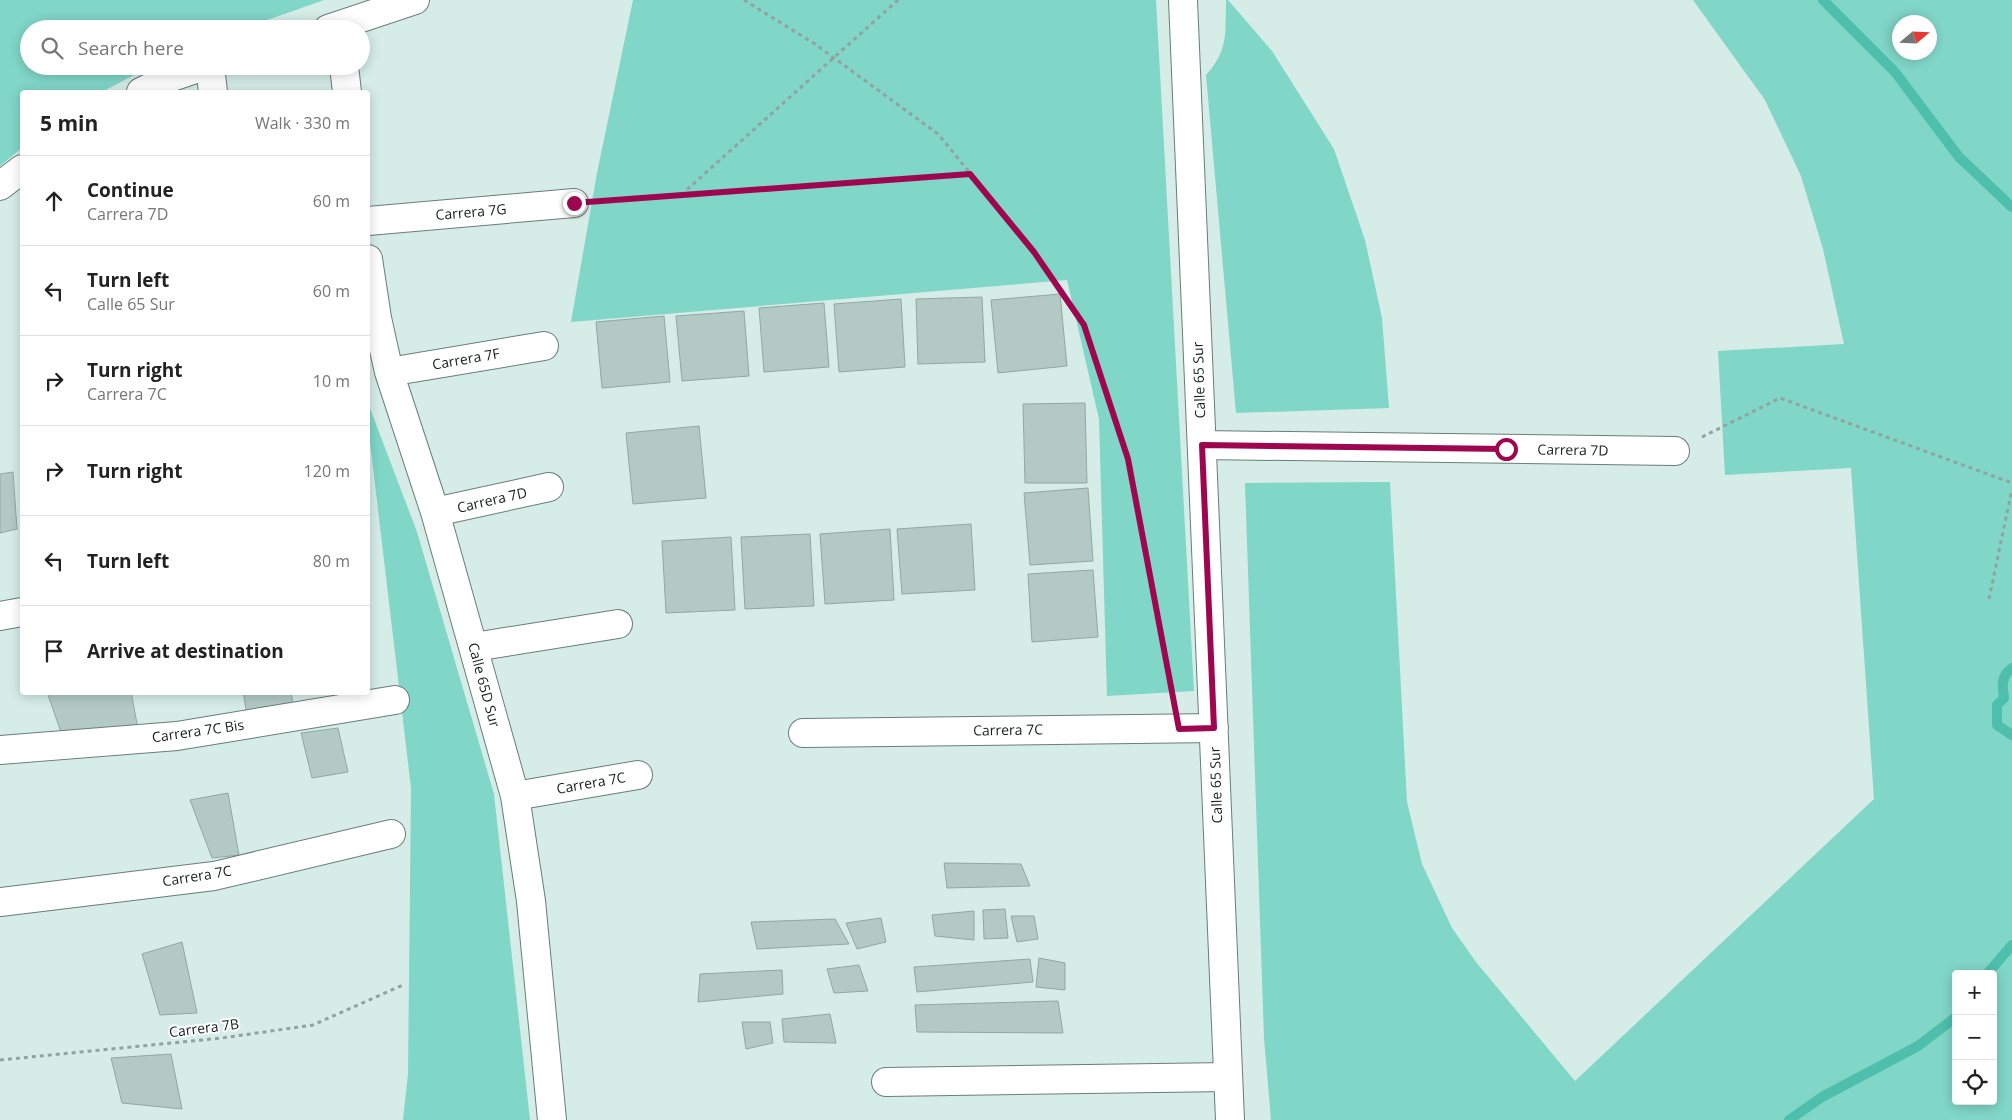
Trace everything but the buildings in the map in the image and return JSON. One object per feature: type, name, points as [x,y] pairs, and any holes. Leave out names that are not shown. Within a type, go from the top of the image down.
[{"type":"street","points":[[359,20],[415,0]]},
{"type":"street","name":"Calle 65 Sur","points":[[1183,0],[1230,1120]]},
{"type":"street","points":[[145,90],[178,75]]},
{"type":"street","points":[[211,75],[213,90]]},
{"type":"street","points":[[345,75],[347,90]]},
{"type":"street","points":[[0,186],[20,171]]},
{"type":"street","name":"Carrera 7G","points":[[370,221],[574,203]]},
{"type":"street","name":"Calle 65D Sur","points":[[370,272],[377,318],[389,372],[435,512],[515,796],[531,901],[552,1120]]},
{"type":"street","name":"Carrera 7F","points":[[389,372],[544,346]]},
{"type":"street","name":"Carrera 7D","points":[[1202,445],[1675,451]]},
{"type":"street","name":"Carrera 7D","points":[[435,512],[550,487]]},
{"type":"street","points":[[0,616],[20,612]]},
{"type":"street","points":[[474,647],[618,624]]},
{"type":"street","name":"Carrera 7C Bis","points":[[0,750],[177,736],[395,700]]},
{"type":"street","name":"Carrera 7C","points":[[803,733],[1214,728]]},
{"type":"street","name":"Carrera 7C","points":[[515,796],[638,775]]},
{"type":"street","name":"Carrera 7C","points":[[0,902],[214,876],[391,834]]},
{"type":"street","points":[[886,1082],[1228,1077]]},
{"type":"path","points":[[744,0],[833,58],[938,134],[1034,252],[1084,325],[1128,459],[1179,729]]},
{"type":"path","points":[[681,195],[898,0]]},
{"type":"path","points":[[574,203],[970,174]]},
{"type":"path","points":[[1675,451],[1780,398],[2012,483]]},
{"type":"path","points":[[1989,599],[2012,489]]},
{"type":"path","name":"Carrera 7B","points":[[0,1060],[222,1038],[313,1025],[403,985]]},
{"type":"green space","points":[[0,0],[324,0],[267,20],[20,20],[20,75],[134,75],[106,90],[20,90],[20,150],[0,166]]},
{"type":"green space","points":[[633,0],[1156,0],[1194,691],[1107,696],[1099,419],[1067,280],[571,322],[597,173]]},
{"type":"green space","points":[[1226,0],[1272,51],[1334,149],[1365,240],[1382,318],[1389,408],[1236,413],[1206,75],[1219,57],[1222,49],[1225,31]]},
{"type":"green space","points":[[1693,0],[2012,0],[2012,1120],[1271,1120],[1264,1038],[1245,483],[1390,482],[1407,802],[1422,864],[1452,928],[1476,962],[1575,1081],[1874,799],[1851,468],[1725,475],[1718,351],[1844,344],[1823,249],[1801,176],[1765,100]]},
{"type":"green space","points":[[370,408],[417,532],[494,794],[530,1120],[403,1120],[408,1074],[411,788],[370,442]]},
{"type":"waterway","points":[[1823,0],[1895,72],[1959,157],[2012,207]]},
{"type":"waterway","points":[[2012,668],[2008,671],[2003,681],[2004,698],[1997,705],[1997,725],[2012,735]]},
{"type":"waterway","points":[[1990,970],[2012,945]]},
{"type":"waterway","points":[[1789,1120],[1822,1097],[1918,1046],[1952,1020]]},
{"type":"route","points":[[574,203],[970,174],[1034,252],[1084,325],[1128,459],[1160,638],[1179,729],[1214,728],[1202,445],[1506,449]]}]
